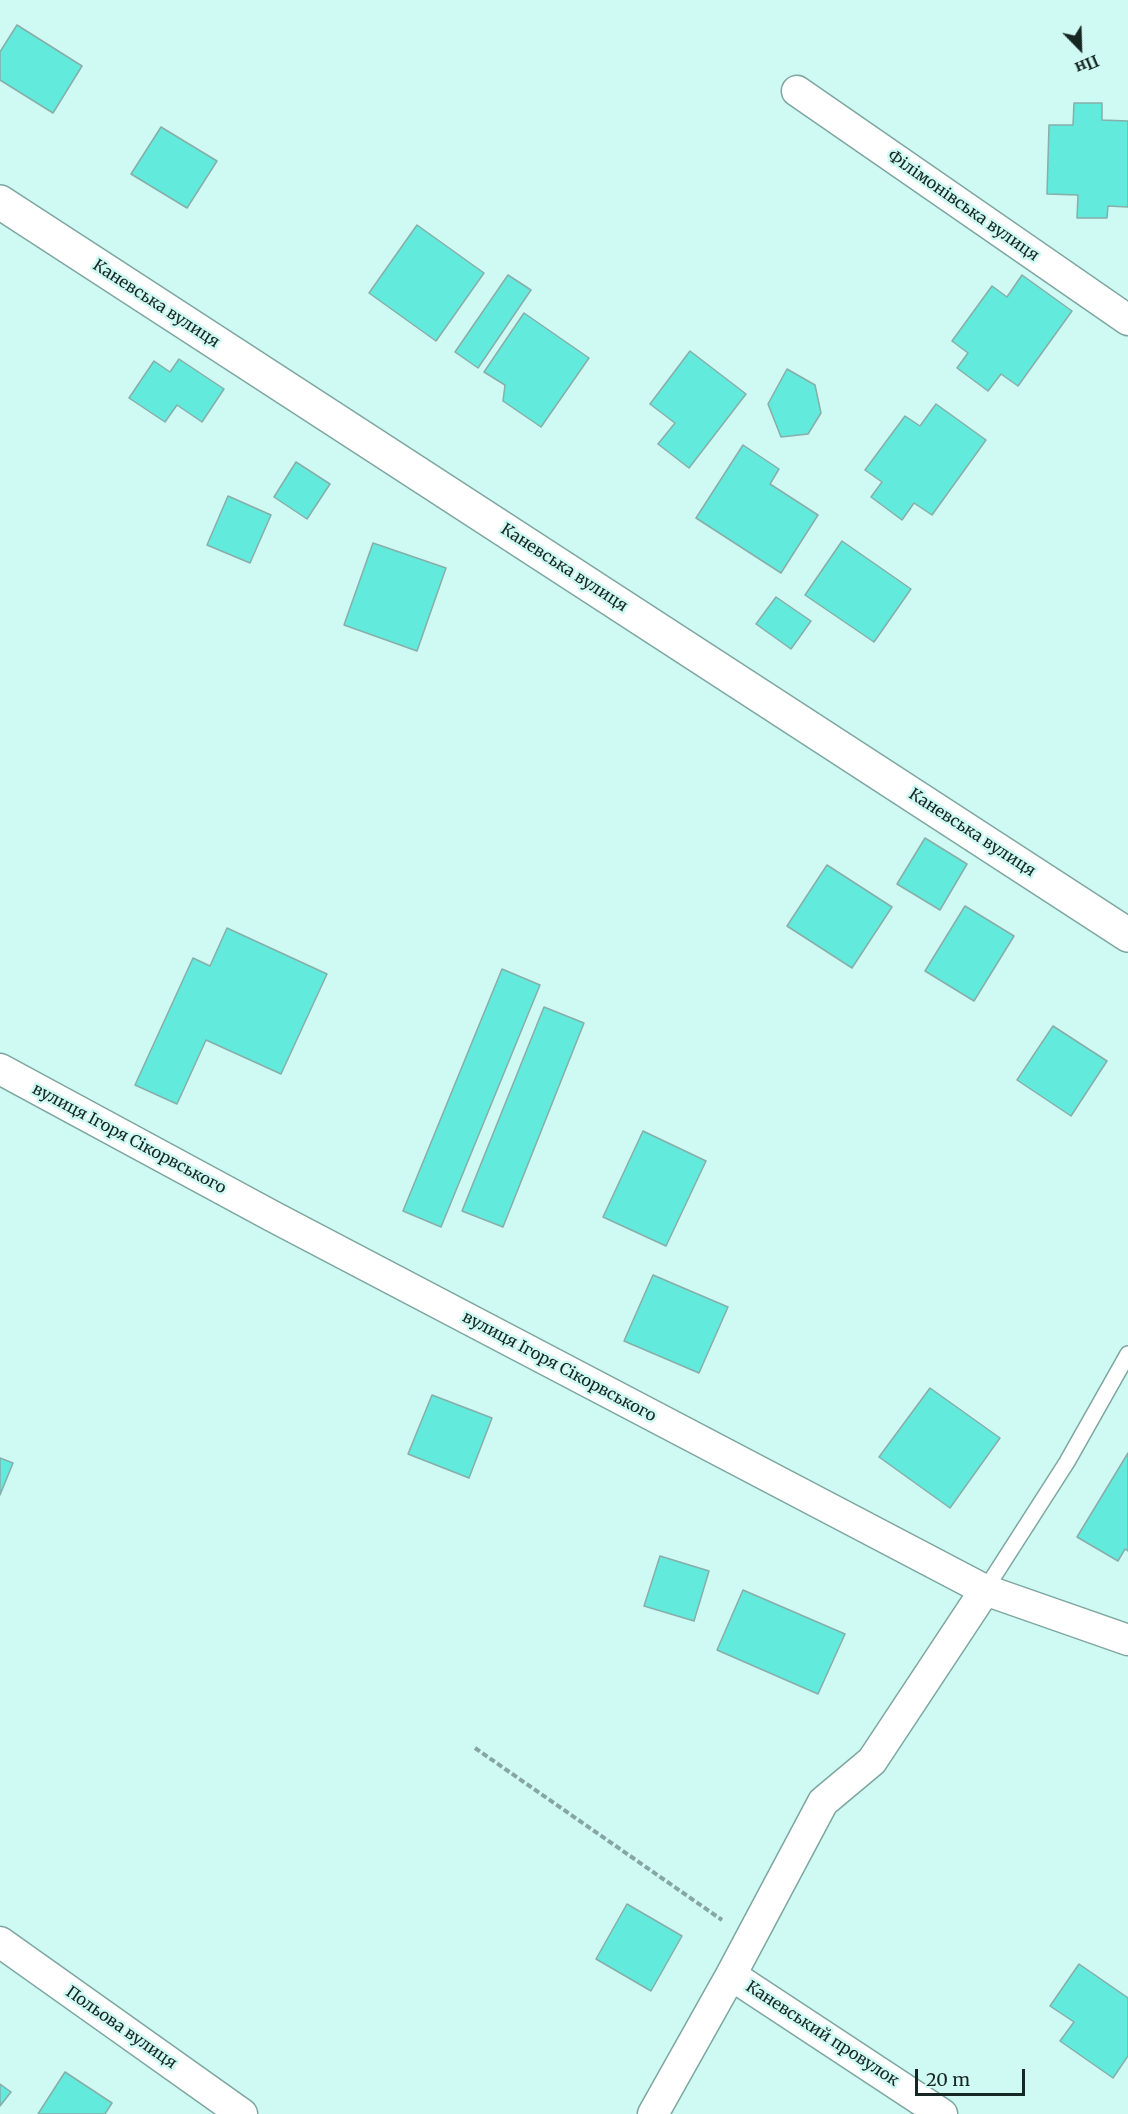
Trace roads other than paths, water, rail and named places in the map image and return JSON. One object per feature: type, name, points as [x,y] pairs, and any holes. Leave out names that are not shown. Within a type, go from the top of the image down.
[{"type":"street","name":"Філімонівська вулиця","points":[[797,91],[1128,320]]},
{"type":"street","name":"Каневська вулиця","points":[[0,202],[1128,935]]},
{"type":"street","name":"вулиця Ігоря Сікорвського","points":[[0,1069],[272,1216],[985,1590],[1128,1640]]},
{"type":"street","points":[[653,2114],[731,1975],[823,1802],[872,1761],[985,1590]]},
{"type":"street","name":"Польова вулиця","points":[[0,1942],[242,2114]]},
{"type":"street","name":"Каневський провулок","points":[[731,1975],[942,2114]]},
{"type":"lane","points":[[985,1590],[1067,1462],[1128,1354]]}]
